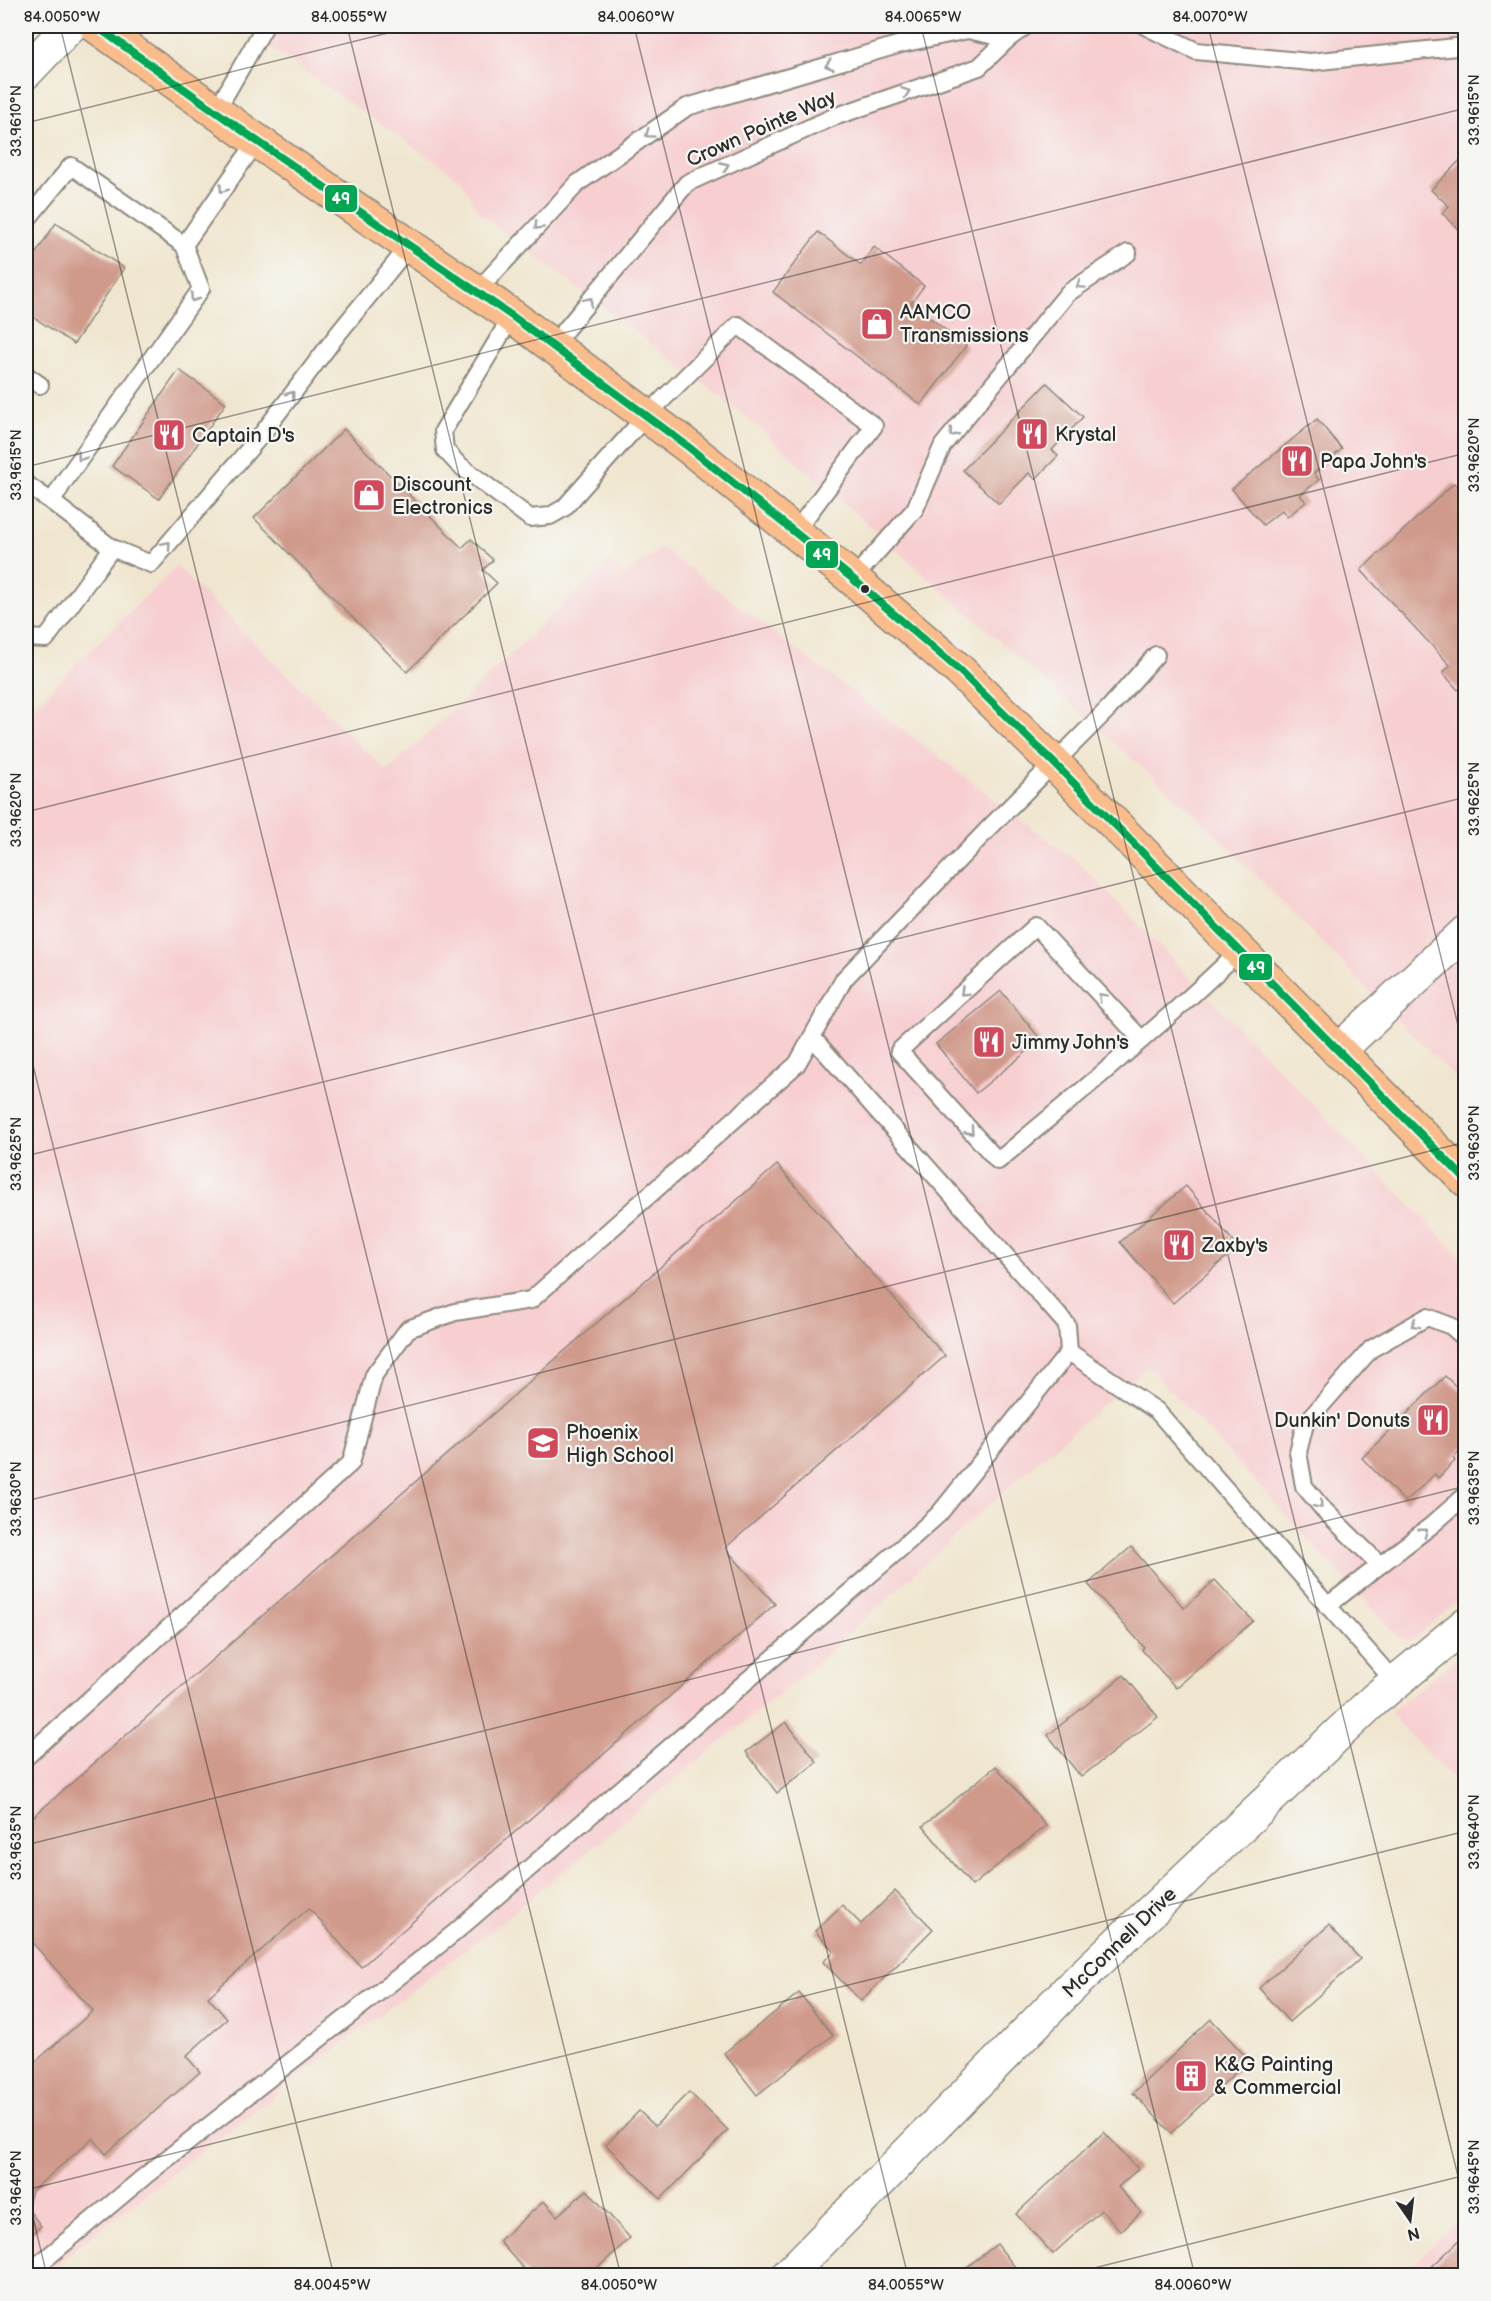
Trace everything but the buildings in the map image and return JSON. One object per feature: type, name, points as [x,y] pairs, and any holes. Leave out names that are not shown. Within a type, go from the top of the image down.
[{"type":"main road","points":[[96,26],[257,141],[512,316],[646,416],[853,579],[959,670],[1053,762],[1466,1180]]},
{"type":"street","points":[[26,72],[70,26]]},
{"type":"street","points":[[1338,1051],[1466,932]]},
{"type":"street","name":"McConnell Drive","points":[[787,2276],[1069,1989],[1394,1682],[1466,1624]]},
{"type":"lane","points":[[216,111],[265,26]]},
{"type":"lane","name":"Crown Pointe Way","points":[[552,346],[687,183],[831,118],[979,67],[1008,39],[1026,26]]},
{"type":"lane","points":[[1145,26],[1196,51],[1310,62],[1466,46]]},
{"type":"lane","name":"Crown Pointe Way","points":[[477,291],[578,183],[687,107],[901,44],[968,30],[1008,39]]},
{"type":"lane","points":[[184,245],[257,141]]},
{"type":"lane","points":[[26,221],[71,166],[184,245],[201,289],[63,483],[52,502]]},
{"type":"lane","points":[[26,484],[112,548],[151,564],[262,434],[337,335],[410,245]]},
{"type":"lane","points":[[853,579],[915,509],[943,445],[1068,293],[1128,253]]},
{"type":"lane","points":[[512,316],[443,431],[445,450],[458,464],[530,518],[550,516],[564,508],[646,416],[738,325],[874,426],[795,532]]},
{"type":"lane","points":[[26,375],[40,385]]},
{"type":"lane","points":[[26,638],[46,639],[112,548]]},
{"type":"lane","points":[[26,1757],[351,1463],[374,1375],[408,1329],[455,1312],[531,1300],[797,1064],[844,979],[1053,762],[1109,708],[1156,655]]},
{"type":"lane","points":[[1142,1041],[1036,926],[899,1051],[998,1161],[1142,1041],[1239,951]]},
{"type":"lane","points":[[26,2275],[145,2176],[453,1934],[902,1548],[939,1514],[1070,1352],[1067,1325],[812,1037]]},
{"type":"lane","points":[[1380,1565],[1323,1509],[1304,1486],[1298,1452],[1305,1424],[1371,1348],[1426,1317],[1451,1326],[1466,1339]]},
{"type":"lane","points":[[1070,1352],[1157,1411],[1394,1682]]},
{"type":"lane","points":[[1327,1606],[1432,1526],[1466,1495]]},
{"type":"shaded area","points":[[239,26],[1465,26],[1465,1088],[1196,815],[737,409],[480,214],[461,180]]},
{"type":"shaded area","name":"Phoenix High School","points":[[662,548],[1079,863],[1465,1261],[1465,1594],[1411,1641],[1398,1637],[1148,1366],[1004,1491],[817,1663],[499,1924],[74,2249],[46,2275],[26,2276],[26,714],[176,566],[387,772],[609,561],[625,575]]},
{"type":"shaded area","points":[[1465,1651],[1465,1791],[1409,1735],[1390,1712]]},
{"type":"shaded area","points":[[1465,2214],[1465,2275],[1403,2275]]},
{"type":"transit line","name":"49","points":[[96,26],[257,141],[512,316],[686,445],[853,579],[959,670],[1053,762],[1466,1180]]},
{"type":"place","name":"AAMCO Transmissions","points":[[877,324]]},
{"type":"place","name":"Krystal","points":[[1032,434]]},
{"type":"place","name":"Captain D's","points":[[169,435]]},
{"type":"place","name":"Papa John's","points":[[1297,461]]},
{"type":"place","name":"Discount Electronics","points":[[369,495]]},
{"type":"place","name":"Jimmy John's","points":[[989,1042]]},
{"type":"place","name":"Zaxby's","points":[[1179,1245]]},
{"type":"place","name":"Dunkin' Donuts","points":[[1433,1420]]},
{"type":"place","name":"Phoenix High School","points":[[543,1443]]},
{"type":"place","name":"K&G Painting & Commercial","points":[[1191,2076]]}]
